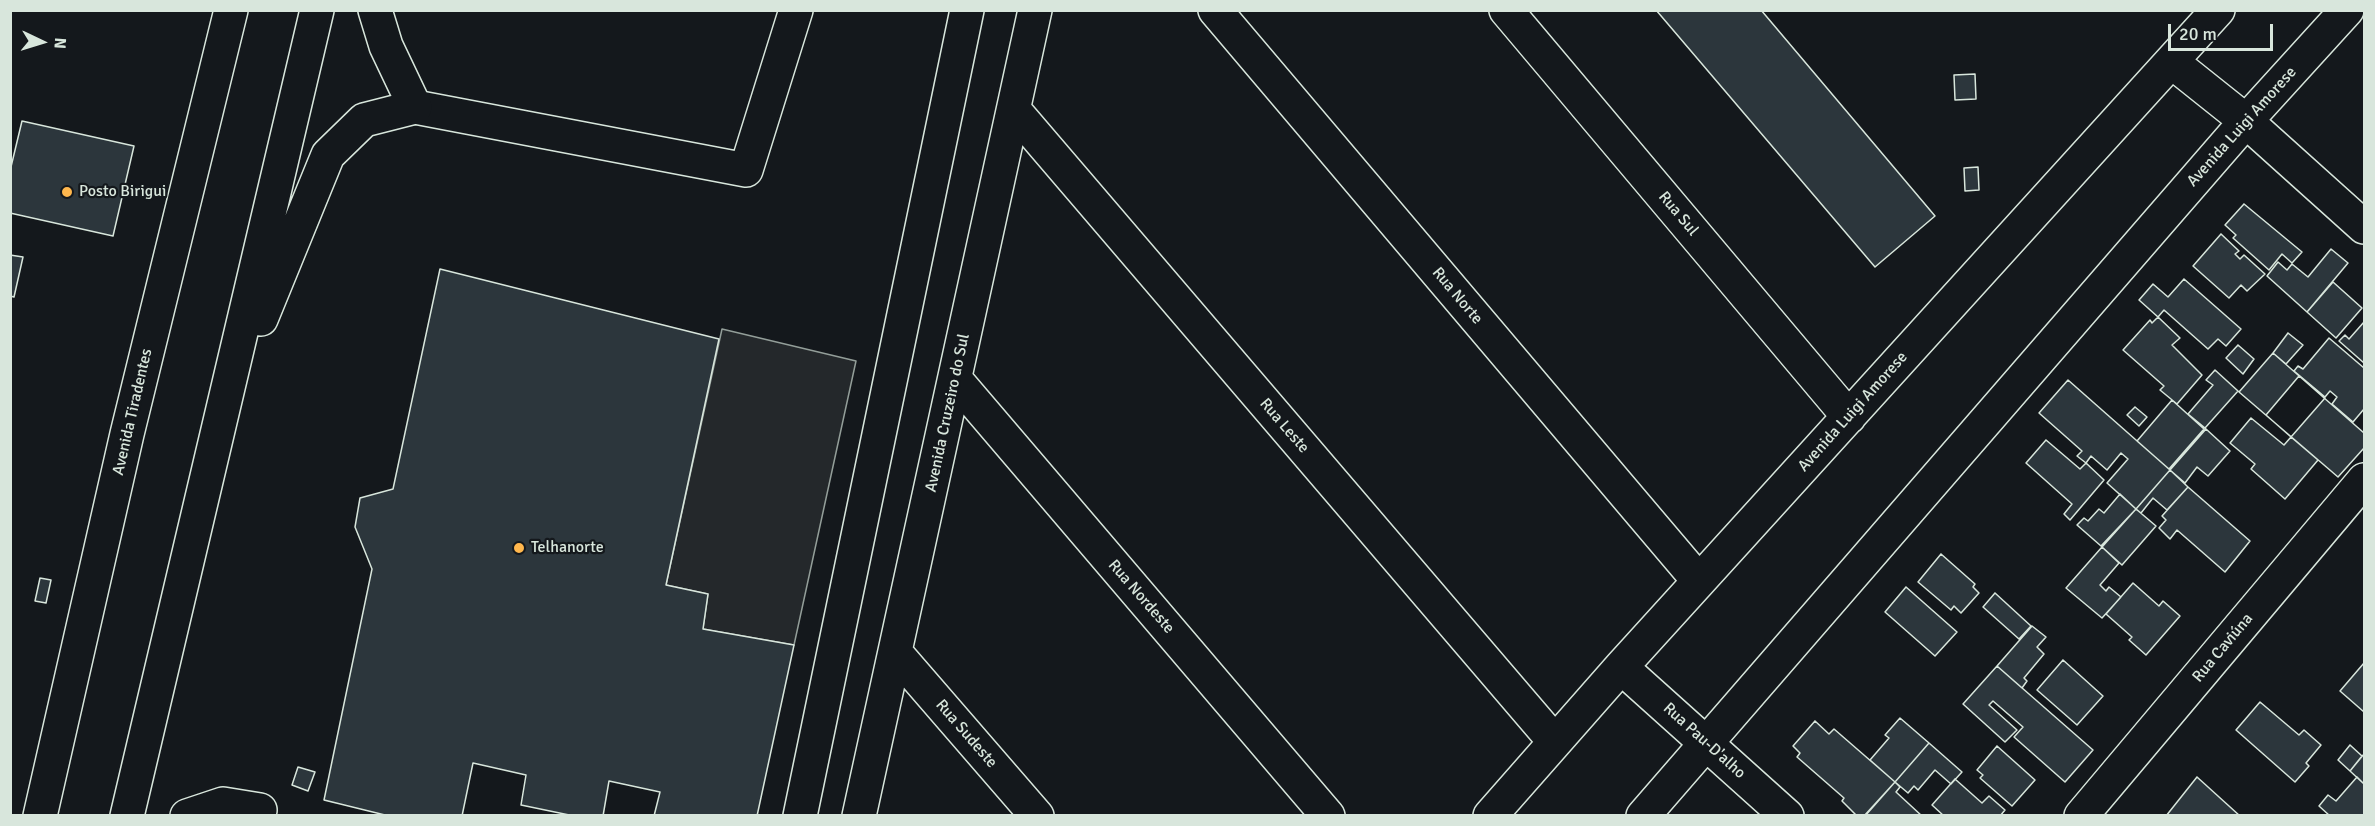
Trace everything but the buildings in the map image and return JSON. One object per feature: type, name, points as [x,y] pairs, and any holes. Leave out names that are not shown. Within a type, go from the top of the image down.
[{"type":"main road","name":"Avenida Tiradentes","points":[[40,816],[130,422],[231,10]]},
{"type":"main road","points":[[127,816],[317,10]]},
{"type":"main road","points":[[375,10],[386,46],[415,107]]},
{"type":"main road","points":[[216,435],[310,194],[328,156],[364,120],[415,107],[746,170],[795,10]]},
{"type":"main road","points":[[800,816],[967,10]]},
{"type":"main road","name":"Avenida Cruzeiro do Sul","points":[[859,816],[1035,10]]},
{"type":"main road","name":"Rua Norte","points":[[1215,10],[1699,581]]},
{"type":"main road","name":"Rua Sul","points":[[1506,10],[1849,417]]},
{"type":"main road","name":"Avenida Luigi Amorese","points":[[1490,816],[1621,667],[2217,10]]},
{"type":"main road","name":"Avenida Luigi Amorese","points":[[1643,816],[2247,121],[2347,10]]},
{"type":"main road","points":[[2172,62],[2247,121],[2364,227]]},
{"type":"main road","name":"Rua Leste","points":[[1014,110],[1555,742]]},
{"type":"main road","name":"Rua Nordeste","points":[[955,379],[1328,816]]},
{"type":"main road","name":"Rua Caviúna","points":[[2080,816],[2364,480]]},
{"type":"main road","name":"Rua Sudeste","points":[[895,652],[1037,816]]},
{"type":"main road","name":"Rua Pau-D'alho","points":[[1621,667],[1787,816]]},
{"type":"main road","points":[[188,816],[223,804],[269,813]]},
{"type":"shaded area","points":[[722,329],[856,361],[794,645],[703,629],[708,594],[666,585]]},
{"type":"place","name":"Posto Birigui","points":[[67,192]]},
{"type":"place","name":"Telhanorte","points":[[519,548]]}]
